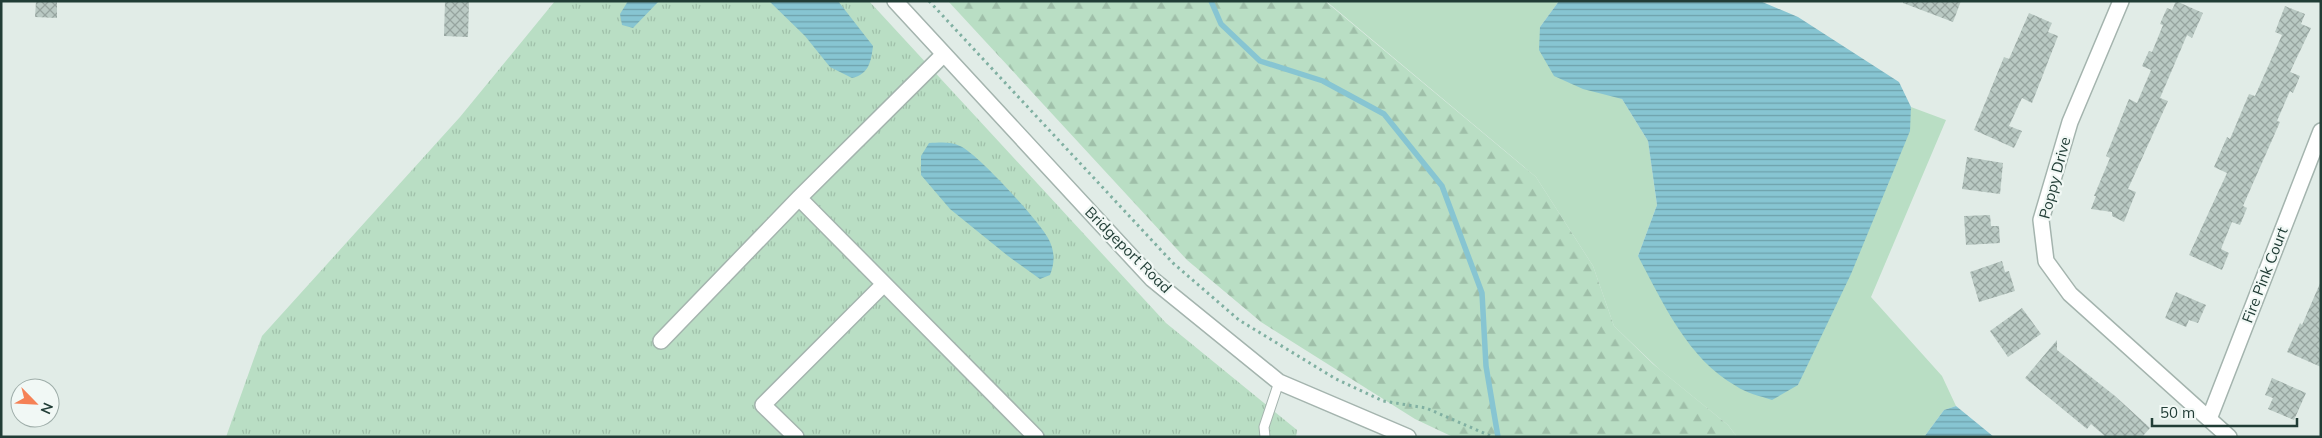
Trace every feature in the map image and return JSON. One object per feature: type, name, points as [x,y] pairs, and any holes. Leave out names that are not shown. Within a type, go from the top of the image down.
[{"type":"street","name":"Bridgeport Road","points":[[895,1],[1152,279],[1279,382],[1408,437]]},
{"type":"street","name":"Poppy Drive","points":[[2121,1],[2070,122],[2041,220],[2046,261],[2070,294],[2229,437]]},
{"type":"street","points":[[661,341],[799,198],[943,55]]},
{"type":"street","name":"Fire Pink Court","points":[[2209,419],[2321,130]]},
{"type":"street","points":[[799,198],[1036,437]]},
{"type":"street","points":[[796,437],[763,404],[884,284]]},
{"type":"lane","points":[[1265,437],[1264,427],[1279,382]]},
{"type":"path","points":[[929,1],[1174,263],[1240,320],[1336,379],[1383,401],[1439,412],[1493,437]]},
{"type":"green space","points":[[555,1],[869,1],[1166,323],[1297,430],[1296,437],[226,437],[262,336],[460,117]]},
{"type":"green space","points":[[948,1],[1325,1],[1536,177],[1593,266],[1614,326],[1653,364],[1728,425],[1737,437],[1453,437],[1415,419],[1261,322],[1187,260]]},
{"type":"green space","points":[[1326,1],[1559,1],[1540,27],[1622,99],[1648,141],[1657,205],[1638,256],[1798,385],[1911,107],[1946,120],[1871,297],[1942,376],[1956,406],[1944,410],[1924,437],[1737,437],[1728,425],[1659,369],[1614,326],[1593,266],[1536,177]]},
{"type":"water","points":[[628,1],[659,1],[633,28],[622,25],[620,14]]},
{"type":"water","points":[[769,1],[838,1],[873,46],[870,62],[866,70],[852,78],[830,67],[805,36]]},
{"type":"water","points":[[1559,1],[1760,1],[1798,17],[1899,82],[1911,107],[1910,131],[1851,274],[1798,385],[1772,400],[1744,391],[1719,375],[1704,361],[1690,345],[1667,311],[1638,256],[1657,205],[1648,141],[1622,99],[1583,89],[1554,76],[1539,50],[1540,27]]},
{"type":"water","points":[[929,143],[948,143],[960,146],[980,161],[1007,188],[1033,217],[1048,238],[1054,256],[1050,275],[1040,279],[950,209],[921,175],[921,156]]},
{"type":"water","points":[[1956,406],[1994,437],[1924,437],[1944,410]]},
{"type":"building","points":[[36,1],[57,1],[57,18],[35,17]]},
{"type":"building","points":[[445,1],[469,1],[468,37],[444,36]]},
{"type":"building","points":[[1903,1],[1961,1],[1953,22],[1903,3]]},
{"type":"building","points":[[2176,1],[2203,13],[2192,38],[2187,35],[2160,98],[2168,101],[2128,189],[2136,192],[2124,222],[2112,216],[2112,212],[2091,209],[2096,196],[2094,196],[2110,158],[2106,156],[2129,99],[2137,103],[2151,70],[2142,66],[2149,51],[2152,52],[2163,25],[2160,24],[2167,8],[2172,10]]},
{"type":"building","points":[[2285,6],[2305,14],[2301,24],[2311,28],[2290,72],[2300,76],[2293,93],[2290,91],[2277,121],[2280,122],[2243,206],[2247,208],[2240,225],[2232,222],[2221,249],[2229,253],[2222,270],[2189,255],[2227,173],[2214,167],[2227,137],[2230,139],[2249,94],[2255,96],[2282,35],[2275,32]]},
{"type":"building","points":[[2029,13],[2052,23],[2048,32],[2058,36],[2032,103],[2022,98],[2009,126],[2022,131],[2014,148],[1974,130],[2004,57],[2009,59]]},
{"type":"building","points":[[1967,157],[2003,163],[2000,194],[1962,189]]},
{"type":"building","points":[[1990,215],[1991,226],[1999,226],[2000,243],[1966,245],[1964,216]]},
{"type":"building","points":[[2002,261],[2005,272],[2009,271],[2015,291],[1979,302],[1970,272]]},
{"type":"building","points":[[2321,281],[2321,367],[2287,352],[2300,323],[2302,325]]},
{"type":"building","points":[[2176,292],[2206,305],[2198,323],[2189,320],[2186,327],[2165,318]]},
{"type":"building","points":[[2022,308],[2041,334],[2008,357],[1990,331]]},
{"type":"building","points":[[2057,340],[2057,350],[2115,396],[2150,428],[2142,437],[2106,437],[2091,424],[2087,429],[2025,378]]},
{"type":"building","points":[[2272,378],[2306,393],[2294,420],[2268,409],[2273,398],[2265,395]]},
{"type":"waterway","points":[[1211,1],[1221,24],[1260,61],[1323,81],[1384,114],[1442,186],[1482,293],[1486,366],[1498,437]]}]
